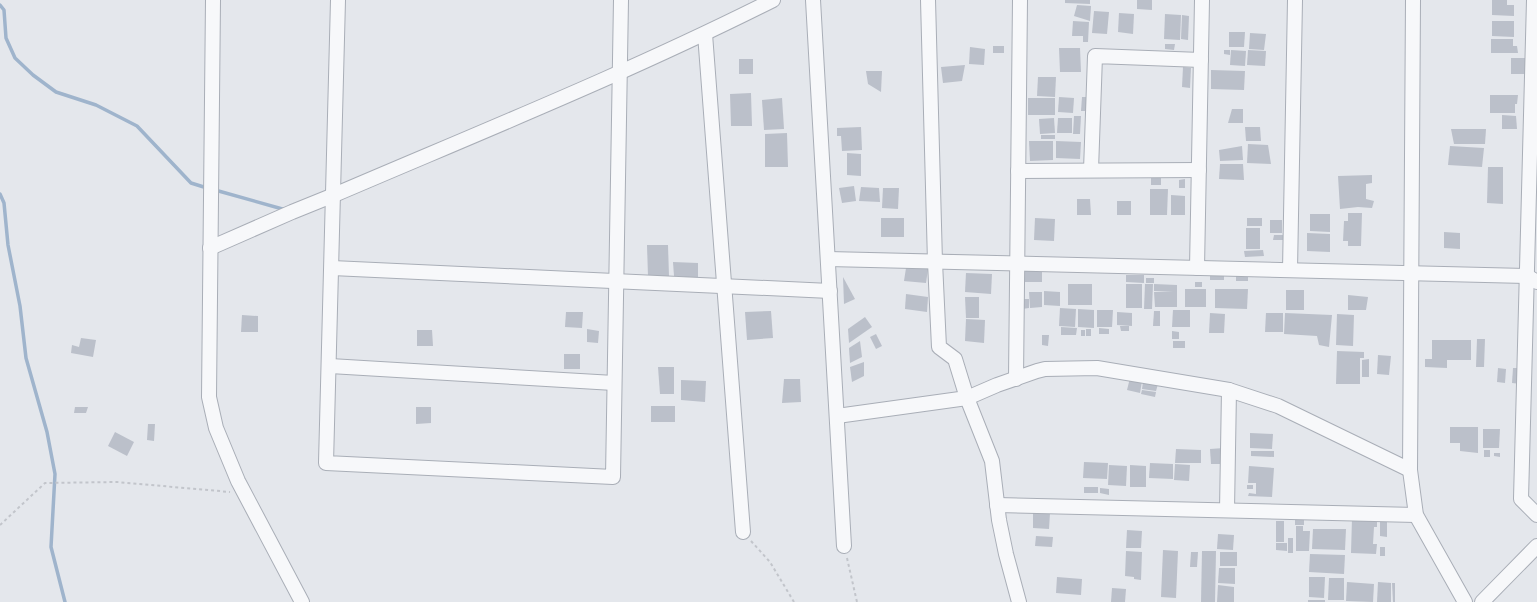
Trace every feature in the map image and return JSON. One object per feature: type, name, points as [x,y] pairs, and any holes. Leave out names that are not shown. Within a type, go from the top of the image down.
[{"type":"street","points":[[213,0],[209,397],[216,428],[245,494],[302,602]]},
{"type":"street","points":[[338,0],[330,366],[326,463],[613,478],[621,0]]},
{"type":"street","points":[[210,248],[619,73],[705,34],[773,0]]},
{"type":"street","points":[[813,0],[844,546]]},
{"type":"street","points":[[928,0],[934,262],[938,347],[955,358],[967,398],[992,461],[997,505],[1006,554],[1019,602]]},
{"type":"street","points":[[1016,378],[1020,0]]},
{"type":"street","points":[[1197,268],[1202,0]]},
{"type":"street","points":[[1290,270],[1296,0]]},
{"type":"street","points":[[1413,0],[1410,470],[1416,515],[1465,602]]},
{"type":"street","points":[[1534,0],[1535,68],[1532,279],[1521,499],[1537,515]]},
{"type":"street","points":[[705,34],[743,532]]},
{"type":"street","points":[[1091,170],[1095,56],[1201,60]]},
{"type":"street","points":[[1018,171],[1199,170]]},
{"type":"street","points":[[828,259],[1411,273],[1532,279]]},
{"type":"street","points":[[332,268],[830,291]]},
{"type":"street","points":[[330,366],[614,383]]},
{"type":"street","points":[[837,416],[967,398],[1016,378],[1046,370],[1097,368],[1229,390],[1278,406],[1410,470]]},
{"type":"street","points":[[1227,510],[1229,390]]},
{"type":"street","points":[[997,505],[1416,515]]},
{"type":"street","points":[[1482,602],[1537,546]]},
{"type":"path","points":[[0,525],[45,483],[117,482],[245,494]]},
{"type":"path","points":[[743,532],[770,562],[794,602]]},
{"type":"path","points":[[844,546],[857,602]]},
{"type":"building","points":[[1065,0],[1090,0],[1090,4],[1065,3]]},
{"type":"building","points":[[1137,0],[1152,0],[1152,10],[1137,9]]},
{"type":"building","points":[[1492,0],[1507,0],[1507,5],[1514,5],[1514,16],[1492,15]]},
{"type":"building","points":[[1077,5],[1091,6],[1090,21],[1074,16]]},
{"type":"building","points":[[1094,11],[1109,12],[1107,34],[1092,33]]},
{"type":"building","points":[[1119,13],[1134,14],[1133,34],[1118,32]]},
{"type":"building","points":[[1165,14],[1181,15],[1180,40],[1164,39]]},
{"type":"building","points":[[1182,15],[1189,16],[1188,40],[1181,39]]},
{"type":"building","points":[[1073,21],[1089,22],[1088,42],[1083,42],[1083,36],[1072,36]]},
{"type":"building","points":[[1492,21],[1514,21],[1514,37],[1492,36]]},
{"type":"building","points":[[1229,32],[1245,32],[1244,47],[1229,47]]},
{"type":"building","points":[[1250,33],[1266,34],[1264,50],[1249,49]]},
{"type":"building","points":[[1491,39],[1513,39],[1513,46],[1517,46],[1518,53],[1491,53]]},
{"type":"building","points":[[1165,44],[1175,44],[1174,50],[1165,49]]},
{"type":"building","points":[[993,46],[1004,46],[1004,53],[993,53]]},
{"type":"building","points":[[970,47],[985,49],[984,65],[969,64]]},
{"type":"building","points":[[1059,48],[1080,48],[1081,72],[1060,72]]},
{"type":"building","points":[[1224,50],[1230,50],[1230,55],[1224,54]]},
{"type":"building","points":[[1231,50],[1246,51],[1245,66],[1230,65]]},
{"type":"building","points":[[1248,50],[1266,51],[1265,66],[1247,65]]},
{"type":"building","points":[[1511,58],[1525,58],[1525,74],[1511,74]]},
{"type":"building","points":[[739,59],[753,59],[753,74],[739,74]]},
{"type":"building","points":[[965,65],[962,81],[943,83],[941,67]]},
{"type":"building","points":[[1183,67],[1191,68],[1190,88],[1182,87]]},
{"type":"building","points":[[1211,70],[1245,71],[1244,90],[1211,89]]},
{"type":"building","points":[[866,71],[882,71],[881,92],[868,84]]},
{"type":"building","points":[[1038,77],[1056,77],[1055,97],[1037,96]]},
{"type":"building","points":[[751,93],[752,126],[731,126],[730,94]]},
{"type":"building","points":[[1490,95],[1518,95],[1517,104],[1515,104],[1515,113],[1490,113]]},
{"type":"building","points":[[1059,97],[1074,98],[1073,113],[1058,112]]},
{"type":"building","points":[[1082,97],[1089,97],[1088,111],[1081,111]]},
{"type":"building","points":[[782,98],[784,129],[764,130],[762,100]]},
{"type":"building","points":[[1028,98],[1055,98],[1055,115],[1028,115]]},
{"type":"building","points":[[1232,109],[1243,109],[1243,123],[1228,123]]},
{"type":"building","points":[[1502,115],[1516,116],[1517,129],[1502,129]]},
{"type":"building","points":[[1074,116],[1081,116],[1080,134],[1073,134]]},
{"type":"building","points":[[1054,118],[1055,133],[1040,134],[1039,119]]},
{"type":"building","points":[[1058,118],[1072,118],[1072,133],[1057,133]]},
{"type":"building","points":[[861,127],[862,150],[842,151],[841,136],[837,136],[837,128]]},
{"type":"building","points":[[1245,127],[1260,127],[1261,141],[1246,141]]},
{"type":"building","points":[[1451,129],[1486,129],[1485,144],[1454,144]]},
{"type":"building","points":[[787,133],[788,167],[765,167],[765,134]]},
{"type":"building","points":[[1041,135],[1055,135],[1055,139],[1041,139]]},
{"type":"building","points":[[1029,141],[1053,141],[1053,160],[1030,161]]},
{"type":"building","points":[[1056,141],[1081,142],[1080,159],[1056,158]]},
{"type":"building","points":[[1248,144],[1268,145],[1271,164],[1247,163]]},
{"type":"building","points":[[1242,146],[1243,160],[1220,161],[1219,150]]},
{"type":"building","points":[[1450,146],[1484,148],[1482,167],[1448,165]]},
{"type":"building","points":[[847,153],[861,154],[861,176],[847,175]]},
{"type":"building","points":[[1220,164],[1243,164],[1244,180],[1219,179]]},
{"type":"building","points":[[1488,167],[1503,167],[1503,204],[1487,203]]},
{"type":"building","points":[[1372,175],[1372,183],[1366,184],[1366,199],[1374,201],[1372,208],[1358,207],[1340,209],[1338,176]]},
{"type":"building","points":[[1151,178],[1161,178],[1161,185],[1151,185]]},
{"type":"building","points":[[1185,179],[1185,188],[1179,188],[1179,180]]},
{"type":"building","points":[[854,186],[856,201],[842,203],[839,188]]},
{"type":"building","points":[[861,187],[879,188],[880,202],[859,201]]},
{"type":"building","points":[[883,188],[899,188],[898,209],[882,208]]},
{"type":"building","points":[[1150,189],[1168,189],[1167,215],[1150,215]]},
{"type":"building","points":[[1171,195],[1185,196],[1185,215],[1171,215]]},
{"type":"building","points":[[1077,199],[1090,199],[1091,215],[1077,215]]},
{"type":"building","points":[[1117,201],[1131,201],[1131,215],[1117,215]]},
{"type":"building","points":[[1348,213],[1362,213],[1361,246],[1348,246],[1348,241],[1343,241],[1344,221],[1348,221]]},
{"type":"building","points":[[1310,214],[1330,214],[1330,232],[1310,231]]},
{"type":"building","points":[[881,218],[904,218],[904,237],[881,237]]},
{"type":"building","points":[[1035,218],[1055,219],[1054,241],[1034,240]]},
{"type":"building","points":[[1247,218],[1262,218],[1262,226],[1247,226]]},
{"type":"building","points":[[1270,220],[1282,220],[1282,233],[1270,233]]},
{"type":"building","points":[[1246,228],[1260,228],[1260,249],[1246,249]]},
{"type":"building","points":[[1444,232],[1460,233],[1460,249],[1444,248]]},
{"type":"building","points":[[1307,233],[1330,234],[1330,252],[1307,251]]},
{"type":"building","points":[[1274,235],[1284,235],[1283,240],[1273,240]]},
{"type":"building","points":[[647,245],[668,245],[669,276],[648,276]]},
{"type":"building","points":[[1263,250],[1264,256],[1245,257],[1244,251]]},
{"type":"building","points":[[673,262],[698,263],[698,278],[674,276]]},
{"type":"building","points":[[906,268],[928,269],[926,283],[904,281]]},
{"type":"building","points":[[1042,270],[1042,282],[1023,282],[1023,271]]},
{"type":"building","points":[[966,273],[992,274],[991,294],[965,292]]},
{"type":"building","points":[[1210,273],[1224,273],[1224,280],[1210,280]]},
{"type":"building","points":[[1236,273],[1248,274],[1248,281],[1236,281]]},
{"type":"building","points":[[1126,275],[1144,275],[1144,283],[1126,282]]},
{"type":"building","points":[[843,277],[855,299],[844,304]]},
{"type":"building","points":[[1146,278],[1154,278],[1154,283],[1146,283]]},
{"type":"building","points":[[1195,282],[1202,282],[1202,287],[1195,287]]},
{"type":"building","points":[[1068,284],[1092,284],[1092,305],[1068,305]]},
{"type":"building","points":[[1126,284],[1142,284],[1142,308],[1126,308]]},
{"type":"building","points":[[1145,284],[1153,284],[1152,309],[1144,309]]},
{"type":"building","points":[[1154,284],[1177,285],[1177,307],[1155,307],[1154,292],[1173,291],[1154,291]]},
{"type":"building","points":[[1185,289],[1206,289],[1206,307],[1185,307]]},
{"type":"building","points":[[1215,289],[1248,289],[1247,309],[1215,308]]},
{"type":"building","points":[[1286,290],[1304,290],[1304,310],[1286,310]]},
{"type":"building","points":[[1044,291],[1060,292],[1060,306],[1044,305]]},
{"type":"building","points":[[1029,292],[1042,292],[1042,307],[1030,308]]},
{"type":"building","points":[[906,294],[928,297],[927,312],[905,309]]},
{"type":"building","points":[[1348,295],[1368,297],[1366,310],[1348,310]]},
{"type":"building","points":[[965,297],[979,297],[979,318],[966,318]]},
{"type":"building","points":[[1022,299],[1029,299],[1029,308],[1022,309]]},
{"type":"building","points":[[1060,308],[1076,309],[1075,327],[1059,326]]},
{"type":"building","points":[[1078,309],[1094,310],[1094,328],[1078,327]]},
{"type":"building","points":[[1097,310],[1113,310],[1112,327],[1097,327]]},
{"type":"building","points":[[1173,310],[1190,310],[1190,327],[1172,327]]},
{"type":"building","points":[[771,311],[773,338],[747,340],[745,312]]},
{"type":"building","points":[[1154,311],[1160,311],[1160,326],[1153,326]]},
{"type":"building","points":[[566,312],[583,312],[582,328],[565,327]]},
{"type":"building","points":[[1117,312],[1132,313],[1132,326],[1117,325]]},
{"type":"building","points":[[1210,313],[1225,314],[1224,333],[1209,333]]},
{"type":"building","points":[[1266,313],[1283,313],[1283,332],[1265,332]]},
{"type":"building","points":[[1285,313],[1332,315],[1329,347],[1319,345],[1317,336],[1284,334]]},
{"type":"building","points":[[1337,314],[1354,315],[1353,346],[1336,345]]},
{"type":"building","points":[[242,315],[258,316],[258,332],[241,332]]},
{"type":"building","points":[[865,317],[872,327],[849,343],[848,329]]},
{"type":"building","points":[[966,319],[985,320],[984,343],[965,341]]},
{"type":"building","points":[[1120,326],[1129,326],[1129,331],[1121,331]]},
{"type":"building","points":[[1061,327],[1077,328],[1076,335],[1061,335]]},
{"type":"building","points":[[1099,328],[1109,329],[1109,334],[1099,334]]},
{"type":"building","points":[[587,329],[599,331],[598,343],[587,342]]},
{"type":"building","points":[[1086,329],[1091,329],[1091,336],[1086,336]]},
{"type":"building","points":[[417,330],[432,330],[433,346],[417,346]]},
{"type":"building","points":[[1081,330],[1085,330],[1085,336],[1081,336]]},
{"type":"building","points":[[1172,331],[1179,332],[1179,339],[1172,339]]},
{"type":"building","points":[[876,334],[882,346],[876,349],[870,337]]},
{"type":"building","points":[[1042,335],[1049,335],[1048,346],[1042,345]]},
{"type":"building","points":[[81,338],[96,340],[93,357],[71,353],[72,345],[79,347]]},
{"type":"building","points":[[1477,339],[1485,339],[1484,367],[1476,367]]},
{"type":"building","points":[[1432,340],[1471,340],[1471,360],[1447,360],[1447,368],[1425,367],[1425,359],[1432,359]]},
{"type":"building","points":[[860,341],[862,357],[850,363],[849,348]]},
{"type":"building","points":[[1173,341],[1185,341],[1185,348],[1173,348]]},
{"type":"building","points":[[1337,351],[1364,352],[1364,358],[1360,358],[1360,384],[1336,384]]},
{"type":"building","points":[[564,354],[580,354],[580,369],[564,369]]},
{"type":"building","points":[[1378,355],[1391,356],[1389,375],[1377,374]]},
{"type":"building","points":[[1369,359],[1369,377],[1362,377],[1362,360]]},
{"type":"building","points":[[864,362],[864,376],[852,382],[850,367]]},
{"type":"building","points":[[658,367],[674,367],[674,394],[660,394]]},
{"type":"building","points":[[1498,368],[1506,369],[1505,383],[1497,382]]},
{"type":"building","points":[[1513,368],[1522,368],[1521,384],[1512,383]]},
{"type":"building","points":[[1130,378],[1142,381],[1140,393],[1127,390]]},
{"type":"building","points":[[784,379],[800,379],[801,402],[782,403]]},
{"type":"building","points":[[681,380],[706,381],[705,402],[681,400]]},
{"type":"building","points":[[1143,382],[1158,384],[1156,391],[1142,389]]},
{"type":"building","points":[[1142,390],[1156,392],[1155,397],[1141,394]]},
{"type":"building","points":[[651,406],[675,406],[675,422],[651,422]]},
{"type":"building","points":[[75,407],[88,407],[86,413],[74,413]]},
{"type":"building","points":[[416,407],[431,407],[431,423],[416,424]]},
{"type":"building","points":[[148,424],[155,424],[154,441],[147,440]]},
{"type":"building","points":[[1450,427],[1478,427],[1478,453],[1460,451],[1460,443],[1450,443]]},
{"type":"building","points":[[1483,429],[1500,429],[1499,448],[1483,448]]},
{"type":"building","points":[[115,432],[134,442],[127,456],[108,446]]},
{"type":"building","points":[[1250,433],[1273,434],[1272,449],[1250,448]]},
{"type":"building","points":[[1224,448],[1226,464],[1211,464],[1210,449]]},
{"type":"building","points":[[1176,449],[1201,450],[1201,463],[1175,463]]},
{"type":"building","points":[[1484,450],[1490,450],[1490,457],[1484,457]]},
{"type":"building","points":[[1251,451],[1274,451],[1274,457],[1251,456]]},
{"type":"building","points":[[1494,453],[1500,453],[1500,457],[1494,456]]},
{"type":"building","points":[[1084,462],[1108,463],[1107,479],[1083,478]]},
{"type":"building","points":[[1150,463],[1173,464],[1173,479],[1149,478]]},
{"type":"building","points":[[1175,464],[1190,465],[1189,481],[1174,480]]},
{"type":"building","points":[[1109,465],[1127,466],[1126,486],[1108,485]]},
{"type":"building","points":[[1130,465],[1146,466],[1146,487],[1130,487]]},
{"type":"building","points":[[1249,466],[1274,468],[1272,497],[1248,496],[1249,493],[1256,494],[1256,483],[1248,483]]},
{"type":"building","points":[[1247,485],[1253,485],[1253,489],[1247,489]]},
{"type":"building","points":[[1084,487],[1098,487],[1098,493],[1084,493]]},
{"type":"building","points":[[1100,488],[1109,489],[1109,495],[1100,493]]},
{"type":"building","points":[[1033,512],[1050,513],[1049,529],[1033,528]]},
{"type":"building","points":[[1295,516],[1301,516],[1301,520],[1304,520],[1304,525],[1295,525]]},
{"type":"building","points":[[1352,518],[1377,519],[1377,527],[1374,527],[1373,544],[1377,544],[1376,554],[1351,553]]},
{"type":"building","points":[[1380,518],[1387,518],[1387,537],[1380,536]]},
{"type":"building","points":[[1276,521],[1284,521],[1284,542],[1276,542]]},
{"type":"building","points":[[1296,526],[1303,526],[1303,531],[1310,531],[1309,551],[1296,551]]},
{"type":"building","points":[[1313,529],[1346,529],[1345,550],[1312,549]]},
{"type":"building","points":[[1127,530],[1142,531],[1141,548],[1126,548]]},
{"type":"building","points":[[1218,534],[1234,535],[1233,550],[1217,549]]},
{"type":"building","points":[[1036,536],[1053,537],[1052,547],[1035,546]]},
{"type":"building","points":[[1288,538],[1293,538],[1293,553],[1288,553]]},
{"type":"building","points":[[1276,543],[1287,543],[1287,551],[1276,550]]},
{"type":"building","points":[[1380,547],[1385,547],[1385,556],[1380,556]]},
{"type":"building","points":[[1163,550],[1178,551],[1176,598],[1161,597]]},
{"type":"building","points":[[1126,551],[1142,552],[1141,580],[1134,579],[1134,577],[1125,576]]},
{"type":"building","points":[[1202,551],[1216,551],[1215,602],[1201,602]]},
{"type":"building","points":[[1191,552],[1198,552],[1197,567],[1190,567]]},
{"type":"building","points":[[1220,552],[1237,552],[1237,566],[1220,566]]},
{"type":"building","points":[[1310,554],[1345,555],[1344,574],[1309,572]]},
{"type":"building","points":[[1219,568],[1235,568],[1235,584],[1218,583]]},
{"type":"building","points":[[1057,577],[1082,579],[1081,595],[1056,593]]},
{"type":"building","points":[[1309,577],[1325,577],[1324,598],[1309,597]]},
{"type":"building","points":[[1329,578],[1344,578],[1344,600],[1328,600]]},
{"type":"building","points":[[1347,582],[1374,584],[1373,602],[1346,601]]},
{"type":"building","points":[[1378,582],[1391,583],[1391,602],[1377,602]]},
{"type":"building","points":[[1392,583],[1395,583],[1395,602],[1393,602]]},
{"type":"building","points":[[1218,585],[1234,587],[1234,602],[1217,602]]},
{"type":"building","points":[[1112,588],[1126,589],[1125,602],[1111,602]]},
{"type":"building","points":[[1308,600],[1325,600],[1325,602],[1308,602]]},
{"type":"waterway","points":[[0,5],[4,10],[6,38],[15,58],[33,75],[56,92],[96,105],[137,126],[191,183],[207,188]]},
{"type":"waterway","points":[[215,190],[286,210]]},
{"type":"waterway","points":[[0,194],[4,203],[8,245],[20,306],[26,358],[47,432],[55,474],[51,547],[65,602]]}]
